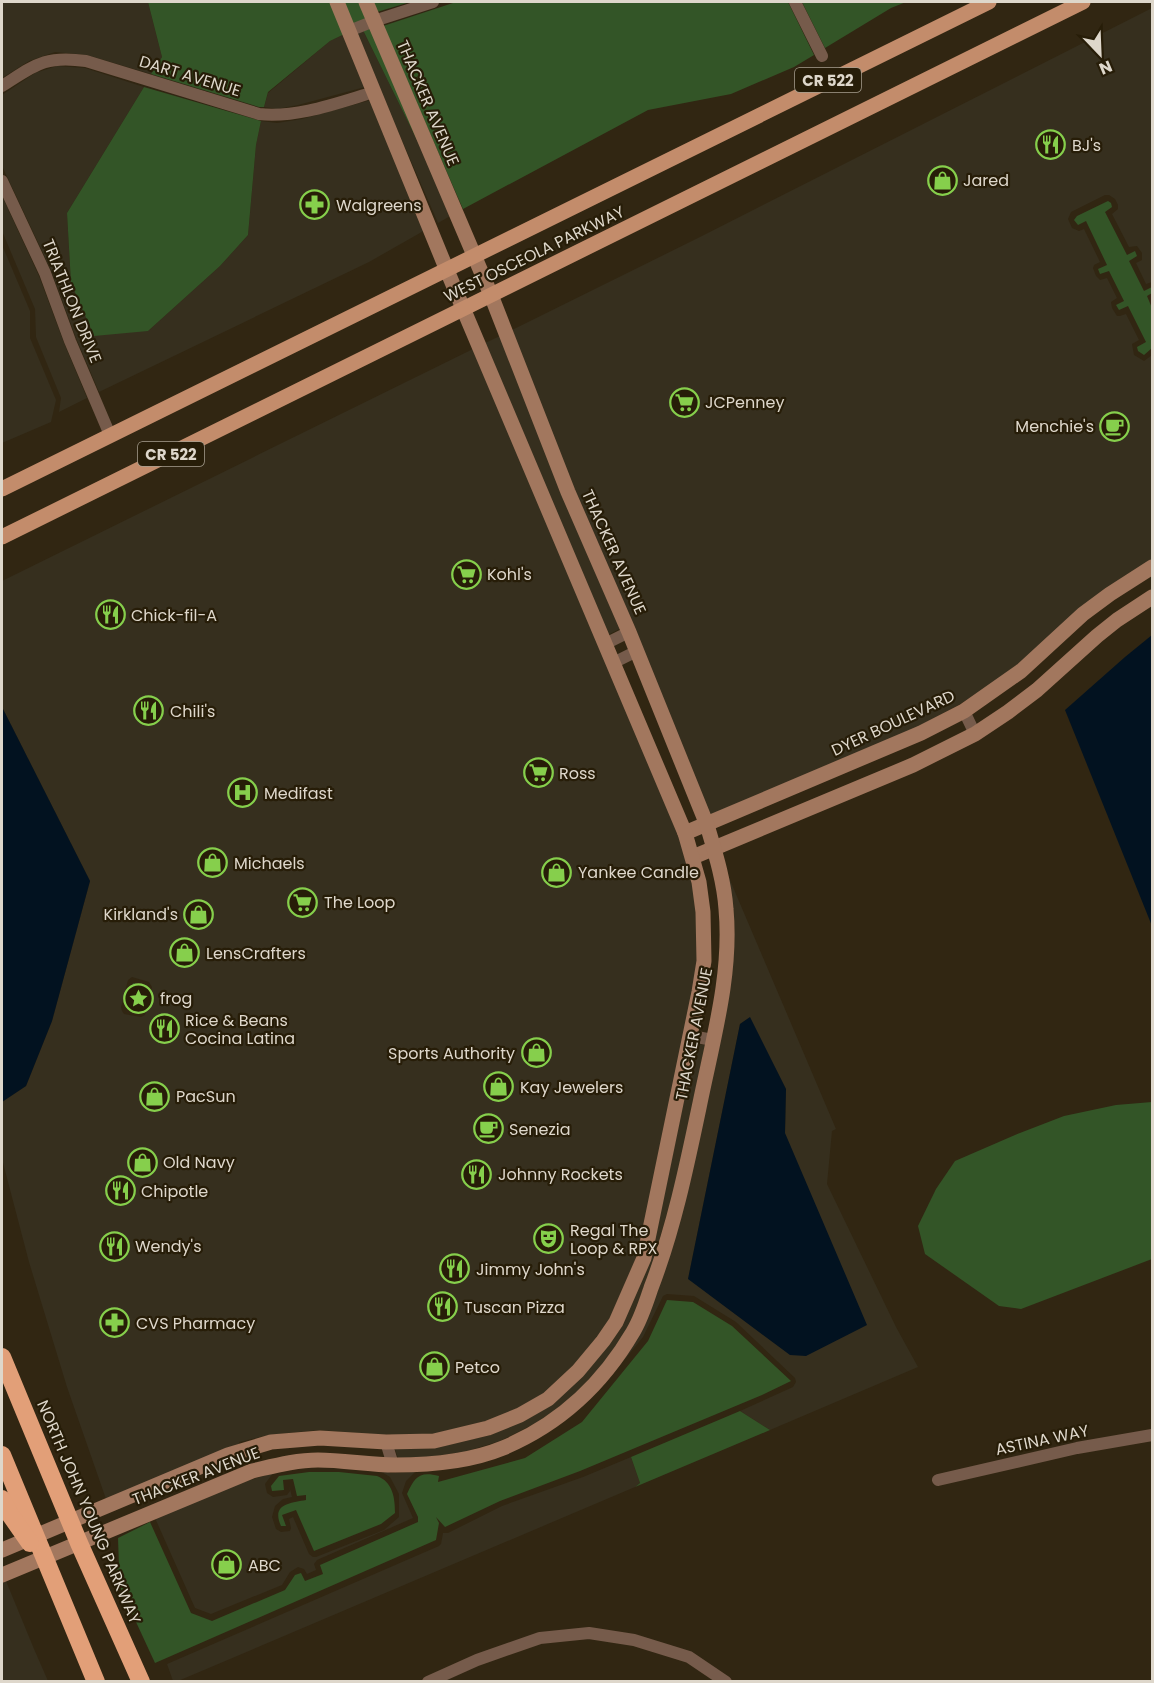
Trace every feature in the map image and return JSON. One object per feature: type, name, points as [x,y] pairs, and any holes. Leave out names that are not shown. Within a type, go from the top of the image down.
[{"type":"highway","points":[[2,1350],[17,1393]]},
{"type":"highway","name":"NORTH JOHN YOUNG PARKWAY","points":[[2,1357],[70,1521],[141,1682]]},
{"type":"highway","points":[[2,1455],[31,1538]]},
{"type":"highway","points":[[2,1498],[9,1513],[31,1538],[44,1558],[96,1682]]},
{"type":"main road","name":"WEST OSCEOLA PARKWAY","points":[[2,489],[989,2]]},
{"type":"main road","name":"WEST OSCEOLA PARKWAY","points":[[2,537],[1083,2]]},
{"type":"street","points":[[337,2],[374,92]]},
{"type":"street","name":"THACKER AVENUE","points":[[2,1575],[252,1471],[317,1460],[393,1465],[429,1464],[465,1459],[502,1448],[537,1431],[563,1414],[598,1383],[635,1330],[674,1219],[685,1173],[726,971],[726,920],[721,874],[707,825],[630,632],[568,492],[491,295],[366,2]]},
{"type":"street","points":[[350,32],[374,21],[433,2]]},
{"type":"street","points":[[795,2],[822,56]]},
{"type":"street","name":"DART AVENUE","points":[[2,86],[41,63],[55,59],[69,59],[86,61],[259,114],[277,116],[374,92]]},
{"type":"street","name":"THACKER AVENUE","points":[[2,1550],[246,1449],[271,1442],[320,1438],[386,1442],[434,1441],[488,1428],[520,1415],[548,1399],[578,1371],[603,1341],[620,1313],[644,1258],[691,1036],[704,961],[703,912],[699,882],[685,833],[374,92]]},
{"type":"street","name":"TRIATHLON DRIVE","points":[[2,181],[48,280],[70,341],[110,435]]},
{"type":"street","name":"DYER BOULEVARD","points":[[685,833],[921,733],[964,711],[1021,671],[1083,614],[1152,567]]},
{"type":"street","points":[[693,857],[913,765],[975,734],[1037,690],[1117,620],[1152,597]]},
{"type":"street","points":[[605,644],[630,632]]},
{"type":"street","points":[[613,663],[637,651]]},
{"type":"street","points":[[964,711],[975,734]]},
{"type":"street","points":[[691,1036],[713,1040]]},
{"type":"street","name":"ASTINA WAY","points":[[938,1480],[1077,1448],[1152,1435]]},
{"type":"street","points":[[386,1442],[393,1465]]},
{"type":"street","points":[[231,1479],[246,1464],[246,1449]]},
{"type":"street","points":[[428,1682],[477,1660],[540,1638],[589,1634],[634,1640],[689,1657],[726,1682]]},
{"type":"shaded area","points":[[2,2],[148,2],[162,57],[151,74],[87,55],[55,52],[29,61],[2,78]]},
{"type":"shaded area","points":[[1152,8],[1152,282],[1146,284],[1136,263],[1142,260],[1142,253],[1137,246],[1129,247],[1112,214],[1118,209],[1115,199],[1105,195],[1071,212],[1068,219],[1072,228],[1079,231],[1084,229],[1100,262],[1093,268],[1096,276],[1100,280],[1107,278],[1117,298],[1111,302],[1112,308],[1117,316],[1126,314],[1139,340],[1132,344],[1134,355],[1144,361],[1152,355],[1152,559],[1106,588],[1017,665],[960,704],[918,727],[710,815],[574,490],[512,330]]},
{"type":"shaded area","points":[[361,26],[452,215],[438,223],[380,90],[365,87],[298,105],[277,109],[264,107],[268,93],[330,41]]},
{"type":"shaded area","points":[[57,66],[85,68],[144,87],[67,213],[71,283],[148,331],[220,266],[248,235],[256,145],[261,121],[277,123],[302,119],[371,100],[427,229],[369,262],[99,392],[51,270],[2,166],[2,95],[35,73]]},
{"type":"shaded area","points":[[2,196],[39,276],[87,398],[59,412],[61,398],[36,337],[35,309],[2,231]]},
{"type":"shaded area","points":[[2,245],[30,311],[30,338],[56,400],[51,422],[2,443]]},
{"type":"shaded area","points":[[500,336],[621,628],[608,635],[485,343]]},
{"type":"shaded area","points":[[473,349],[679,835],[693,882],[696,912],[697,960],[693,990],[638,1255],[610,1318],[598,1336],[573,1366],[544,1393],[517,1409],[486,1421],[433,1434],[385,1435],[319,1430],[269,1435],[239,1442],[239,1444],[106,1499],[67,1387],[29,1262],[2,1159],[2,1102],[26,1086],[52,1021],[90,881],[2,707],[2,581]],"holes":[[[132,977],[149,982],[152,987],[145,1015],[141,1017],[124,1014],[121,1007],[128,980]]]},
{"type":"shaded area","points":[[727,873],[836,1129],[832,1131],[827,1184],[896,1327],[918,1367],[770,1430],[740,1411],[793,1387],[796,1382],[795,1378],[736,1322],[694,1296],[667,1294],[663,1296],[643,1337],[612,1375],[624,1359],[718,1048]],"holes":[[[749,1018],[786,1089],[785,1133],[688,1279],[740,1024]]]},
{"type":"shaded area","points":[[696,1044],[705,1045],[679,1171],[652,1266],[629,1326],[614,1350],[593,1378],[559,1408],[500,1441],[464,1452],[398,1458],[395,1449],[435,1448],[491,1435],[552,1404],[650,1261]]},
{"type":"shaded area","points":[[631,1457],[640,1483],[635,1487],[178,1681],[173,1681],[167,1664],[439,1546],[443,1533],[448,1533],[502,1506]]},
{"type":"shaded area","points":[[380,1471],[415,1472],[406,1481],[402,1493],[413,1518],[317,1560],[314,1564],[316,1570],[307,1574],[304,1569],[298,1567],[290,1572],[282,1585],[211,1614],[195,1608],[155,1518],[234,1485],[273,1473],[265,1484],[267,1493],[273,1497],[287,1495],[290,1491],[289,1485],[292,1497],[283,1499],[275,1506],[272,1517],[276,1529],[281,1532],[290,1531],[289,1519],[293,1517],[309,1554],[316,1557],[384,1530],[399,1517],[399,1494],[390,1477]]},
{"type":"shaded area","points":[[6,1581],[48,1681],[2,1682],[2,1583]]},
{"type":"green space","points":[[148,2],[359,2],[439,185],[361,26],[330,41],[268,92],[264,107],[259,107],[151,74],[162,57]]},
{"type":"green space","points":[[373,2],[410,2],[377,12]]},
{"type":"green space","points":[[456,2],[788,2],[814,55],[794,67],[731,94],[648,110],[463,209],[383,26]]},
{"type":"green space","points":[[802,2],[906,2],[891,8],[825,48]]},
{"type":"green space","points":[[144,87],[261,121],[256,145],[248,235],[220,266],[148,331],[94,336],[71,283],[67,213]]},
{"type":"green space","points":[[1108,201],[1112,207],[1105,212],[1127,255],[1135,251],[1137,256],[1129,261],[1144,291],[1152,287],[1152,293],[1147,296],[1152,308],[1152,348],[1144,355],[1138,351],[1137,347],[1146,342],[1128,306],[1119,310],[1116,305],[1124,301],[1109,271],[1100,274],[1098,269],[1107,265],[1086,221],[1078,225],[1074,220],[1077,216]]},
{"type":"green space","points":[[133,983],[136,984],[135,992],[141,993],[143,986],[146,987],[140,1011],[137,1011],[138,1004],[132,1003],[130,1010],[127,1009]]},
{"type":"green space","points":[[1152,1102],[1152,1259],[1021,1309],[999,1306],[925,1254],[918,1226],[936,1189],[955,1161],[1064,1116],[1116,1105]]},
{"type":"green space","points":[[667,1300],[693,1302],[732,1326],[791,1381],[580,1471],[500,1501],[445,1527],[436,1517],[439,1523],[436,1540],[155,1663],[112,1570],[119,1567],[118,1538],[150,1522],[191,1613],[212,1621],[285,1590],[295,1575],[301,1573],[305,1581],[323,1574],[320,1565],[418,1522],[418,1517],[407,1494],[419,1476],[427,1474],[439,1476],[438,1482],[525,1458],[582,1422],[648,1341]]},
{"type":"green space","points":[[740,1411],[770,1430],[635,1487],[640,1483],[631,1457]]},
{"type":"green space","points":[[309,1472],[377,1476],[390,1486],[394,1496],[395,1513],[381,1524],[314,1551],[296,1510],[282,1515],[286,1526],[281,1526],[278,1513],[284,1506],[306,1500],[306,1495],[297,1496],[293,1479],[283,1480],[284,1490],[272,1491],[271,1486],[279,1476]]},
{"type":"water","points":[[1152,635],[1152,926],[1065,710]]},
{"type":"water","points":[[2,707],[90,881],[52,1021],[26,1086],[2,1102]]},
{"type":"water","points":[[750,1017],[786,1089],[785,1133],[867,1325],[806,1356],[790,1355],[688,1279],[740,1024]]},
{"type":"place","name":"BJ's","points":[[1051,145]]},
{"type":"place","name":"Jared","points":[[942,180]]},
{"type":"place","name":"Walgreens","points":[[315,205]]},
{"type":"place","name":"JCPenney","points":[[684,402]]},
{"type":"place","name":"Menchie's","points":[[1115,426]]},
{"type":"place","name":"Kohl's","points":[[466,574]]},
{"type":"place","name":"Chick-fil-A","points":[[110,615]]},
{"type":"place","name":"Chili's","points":[[149,711]]},
{"type":"place","name":"Ross","points":[[538,773]]},
{"type":"place","name":"Medifast","points":[[243,793]]},
{"type":"place","name":"Michaels","points":[[213,863]]},
{"type":"place","name":"Yankee Candle","points":[[557,872]]},
{"type":"place","name":"The Loop","points":[[303,902]]},
{"type":"place","name":"Kirkland's","points":[[199,914]]},
{"type":"place","name":"LensCrafters","points":[[185,953]]},
{"type":"place","name":"frog","points":[[139,998]]},
{"type":"place","name":"Rice & Beans Cocina Latina","points":[[164,1029]]},
{"type":"place","name":"Sports Authority","points":[[536,1053]]},
{"type":"place","name":"Kay Jewelers","points":[[499,1087]]},
{"type":"place","name":"PacSun","points":[[155,1096]]},
{"type":"place","name":"Senezia","points":[[488,1129]]},
{"type":"place","name":"Old Navy","points":[[142,1162]]},
{"type":"place","name":"Johnny Rockets","points":[[477,1174]]},
{"type":"place","name":"Chipotle","points":[[120,1191]]},
{"type":"place","name":"Regal The Loop & RPX","points":[[549,1239]]},
{"type":"place","name":"Wendy's","points":[[114,1246]]},
{"type":"place","name":"Jimmy John's","points":[[455,1269]]},
{"type":"place","name":"Tuscan Pizza","points":[[443,1307]]},
{"type":"place","name":"CVS Pharmacy","points":[[115,1323]]},
{"type":"place","name":"Petco","points":[[434,1367]]},
{"type":"place","name":"ABC","points":[[227,1565]]}]
